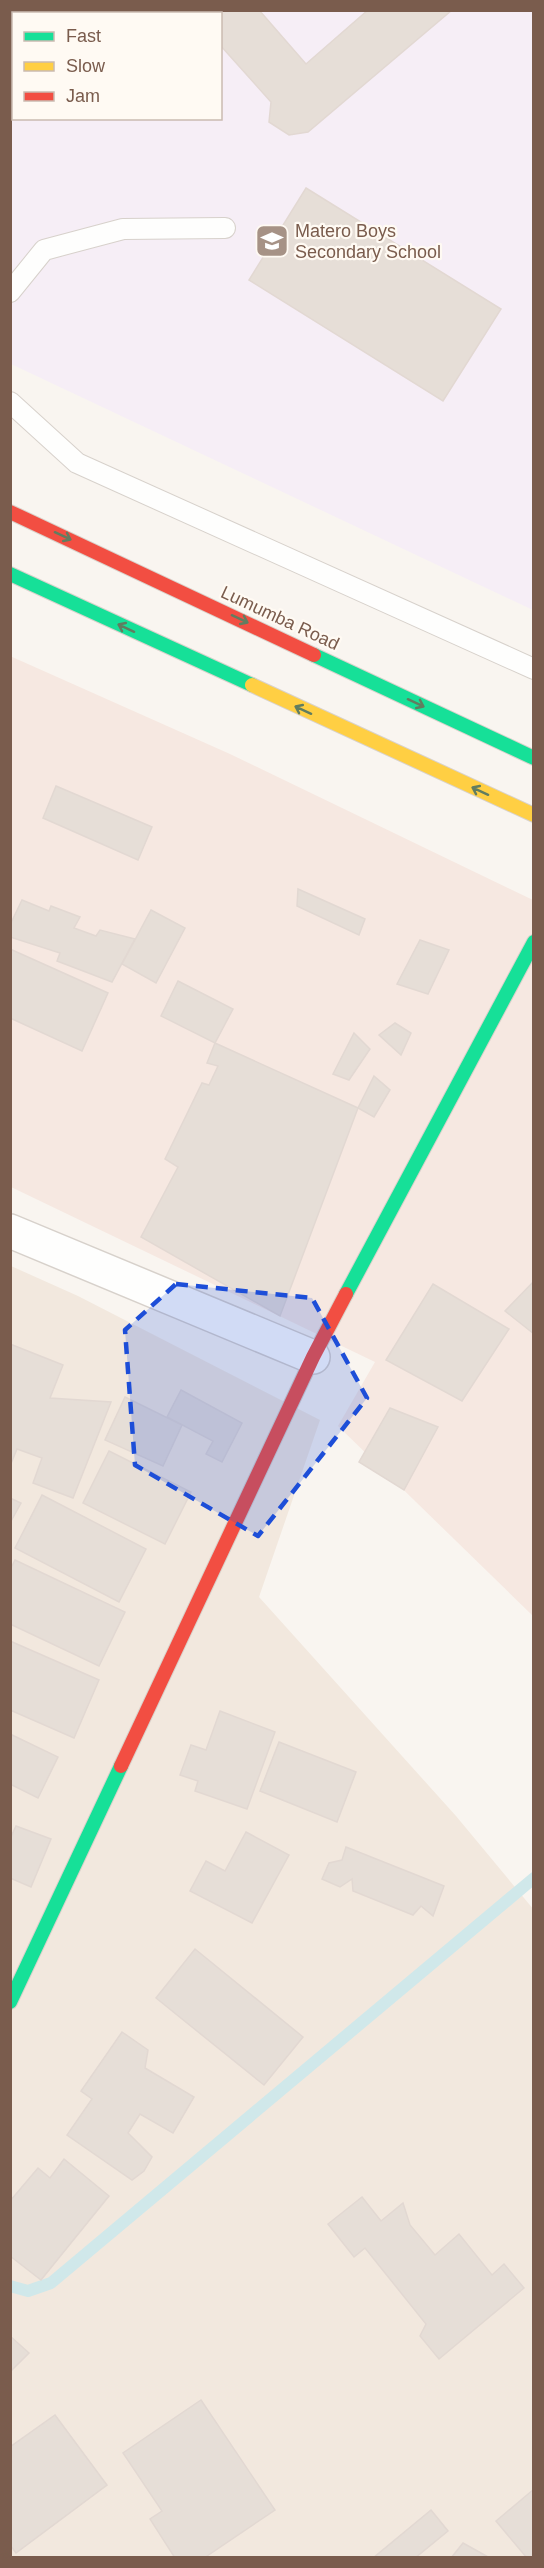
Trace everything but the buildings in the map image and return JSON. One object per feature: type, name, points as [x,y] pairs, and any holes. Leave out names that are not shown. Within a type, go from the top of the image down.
[{"type":"street","name":"Lumumba Road","points":[[10,512],[534,758]]},
{"type":"street","points":[[10,574],[534,815]]},
{"type":"street","points":[[10,2002],[313,1356],[534,942]]},
{"type":"street","points":[[10,1231],[313,1356]]},
{"type":"lane","points":[[10,292],[44,250],[123,229],[225,228]]},
{"type":"lane","points":[[10,402],[77,463],[534,669]]},
{"type":"highlighted area","points":[[176,1284],[312,1298],[367,1398],[258,1536],[135,1465],[125,1330]]},
{"type":"shaded area","name":"Matero Boys Secondary School","points":[[11,11],[533,11],[533,610],[11,364]]},
{"type":"shaded area","points":[[10,656],[230,754],[533,900],[533,1616],[338,1426],[375,1362],[11,1187]]},
{"type":"shaded area","points":[[11,1266],[78,1296],[320,1420],[259,1597],[456,1816],[534,1910],[533,2557],[11,2558]]},
{"type":"waterway","points":[[10,2286],[28,2291],[51,2283],[534,1878]]},
{"type":"traffic: fast","points":[[10,574],[252,685]]},
{"type":"traffic: fast","points":[[314,655],[534,758]]},
{"type":"traffic: fast","points":[[346,1294],[534,942]]},
{"type":"traffic: fast","points":[[10,2002],[121,1766]]},
{"type":"traffic: slow","points":[[252,685],[534,815]]},
{"type":"traffic: jam","points":[[10,512],[314,655]]},
{"type":"traffic: jam","points":[[121,1766],[313,1357],[346,1294]]},
{"type":"place","name":"Matero Boys Secondary School","points":[[272,241]]}]
